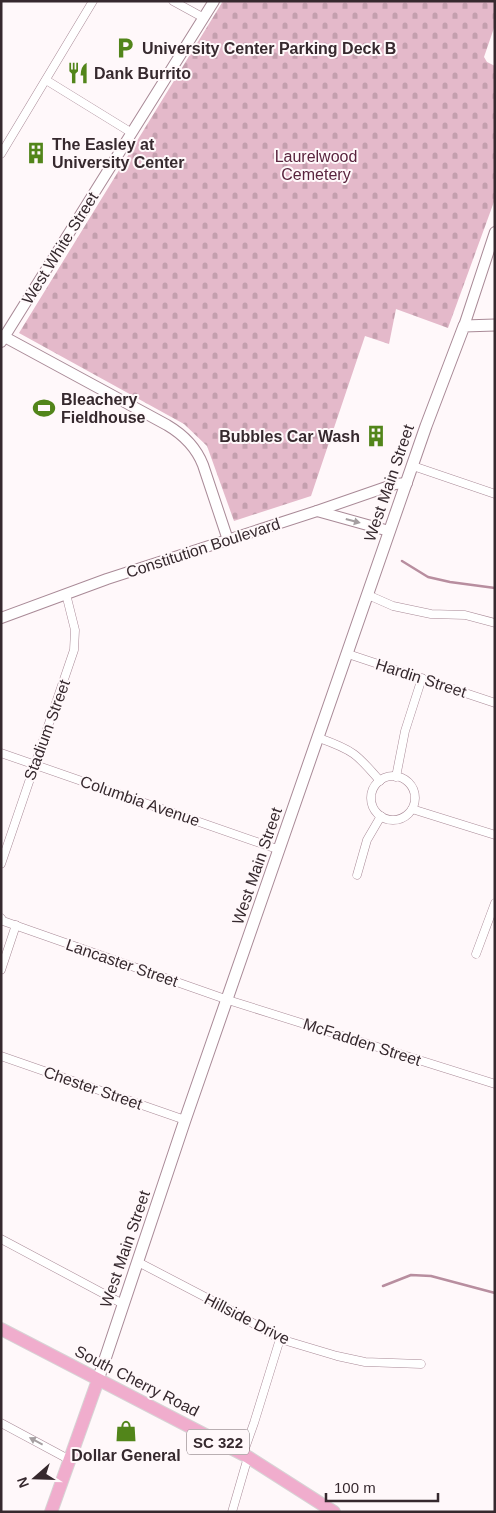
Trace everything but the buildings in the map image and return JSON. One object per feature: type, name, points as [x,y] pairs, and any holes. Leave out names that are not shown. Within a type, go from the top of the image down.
[{"type":"main road","points":[[464,326],[495,325]]},
{"type":"main road","name":"West Main Street","points":[[52,1512],[389,531],[464,326]]},
{"type":"main road","name":"South Cherry Road","points":[[1,1329],[245,1456],[334,1512]]},
{"type":"street","points":[[1,154],[93,1]]},
{"type":"street","points":[[173,1],[204,18]]},
{"type":"street","name":"West White Street","points":[[2,338],[214,1]]},
{"type":"street","points":[[46,80],[132,133]]},
{"type":"street","name":"West Main Street","points":[[464,326],[495,232]]},
{"type":"street","points":[[2,338],[167,425],[188,441],[204,465],[228,540]]},
{"type":"street","points":[[413,466],[495,494]]},
{"type":"street","name":"Constitution Boulevard","points":[[1,618],[167,559],[395,484],[407,483]]},
{"type":"street","points":[[317,511],[389,531]]},
{"type":"street","name":"Stadium Street","points":[[1,864],[74,650],[75,630],[66,594]]},
{"type":"street","points":[[368,595],[392,606],[431,614],[465,614],[495,623]]},
{"type":"street","name":"Hardin Street","points":[[348,654],[495,702]]},
{"type":"street","points":[[396,777],[405,731],[422,678]]},
{"type":"street","points":[[319,738],[344,747],[355,754],[380,782]]},
{"type":"street","name":"Columbia Avenue","points":[[1,753],[280,850]]},
{"type":"street","points":[[396,777],[404,779],[410,785],[414,792],[415,801],[407,816],[391,820],[376,812],[372,805],[372,796],[374,788],[380,782],[387,778],[396,777]]},
{"type":"street","points":[[412,809],[495,835]]},
{"type":"street","points":[[358,876],[368,840],[381,816]]},
{"type":"street","points":[[476,954],[495,903]]},
{"type":"street","points":[[1,918],[3,921],[16,926],[1,970]]},
{"type":"street","name":"Lancaster Street","points":[[16,926],[228,1000]]},
{"type":"street","name":"McFadden Street","points":[[228,1000],[495,1084]]},
{"type":"street","name":"Chester Street","points":[[1,1056],[186,1120]]},
{"type":"street","points":[[1,1239],[123,1304]]},
{"type":"street","name":"Hillside Drive","points":[[138,1262],[232,1311],[280,1339],[358,1361],[378,1364],[422,1364]]},
{"type":"street","points":[[232,1512],[254,1423],[280,1339]]},
{"type":"street","points":[[1,1423],[70,1460]]},
{"type":"green space","name":"Laurelwood Cemetery","points":[[223,1],[495,1],[495,25],[484,57],[487,62],[495,66],[495,199],[448,328],[396,309],[389,344],[365,336],[311,496],[234,521],[207,446],[184,424],[19,333]]},
{"type":"waterway","points":[[402,561],[428,577],[495,588]]},
{"type":"waterway","points":[[383,1286],[411,1275],[431,1276],[495,1293]]},
{"type":"place","name":"University Center Parking Deck B","points":[[125,48]]},
{"type":"place","name":"Dank Burrito","points":[[78,73]]},
{"type":"place","name":"The Easley at University Center","points":[[36,153]]},
{"type":"place","name":"Bleachery Fieldhouse","points":[[44,408]]},
{"type":"place","name":"Bubbles Car Wash","points":[[376,436]]},
{"type":"place","name":"Dollar General","points":[[126,1431]]}]
